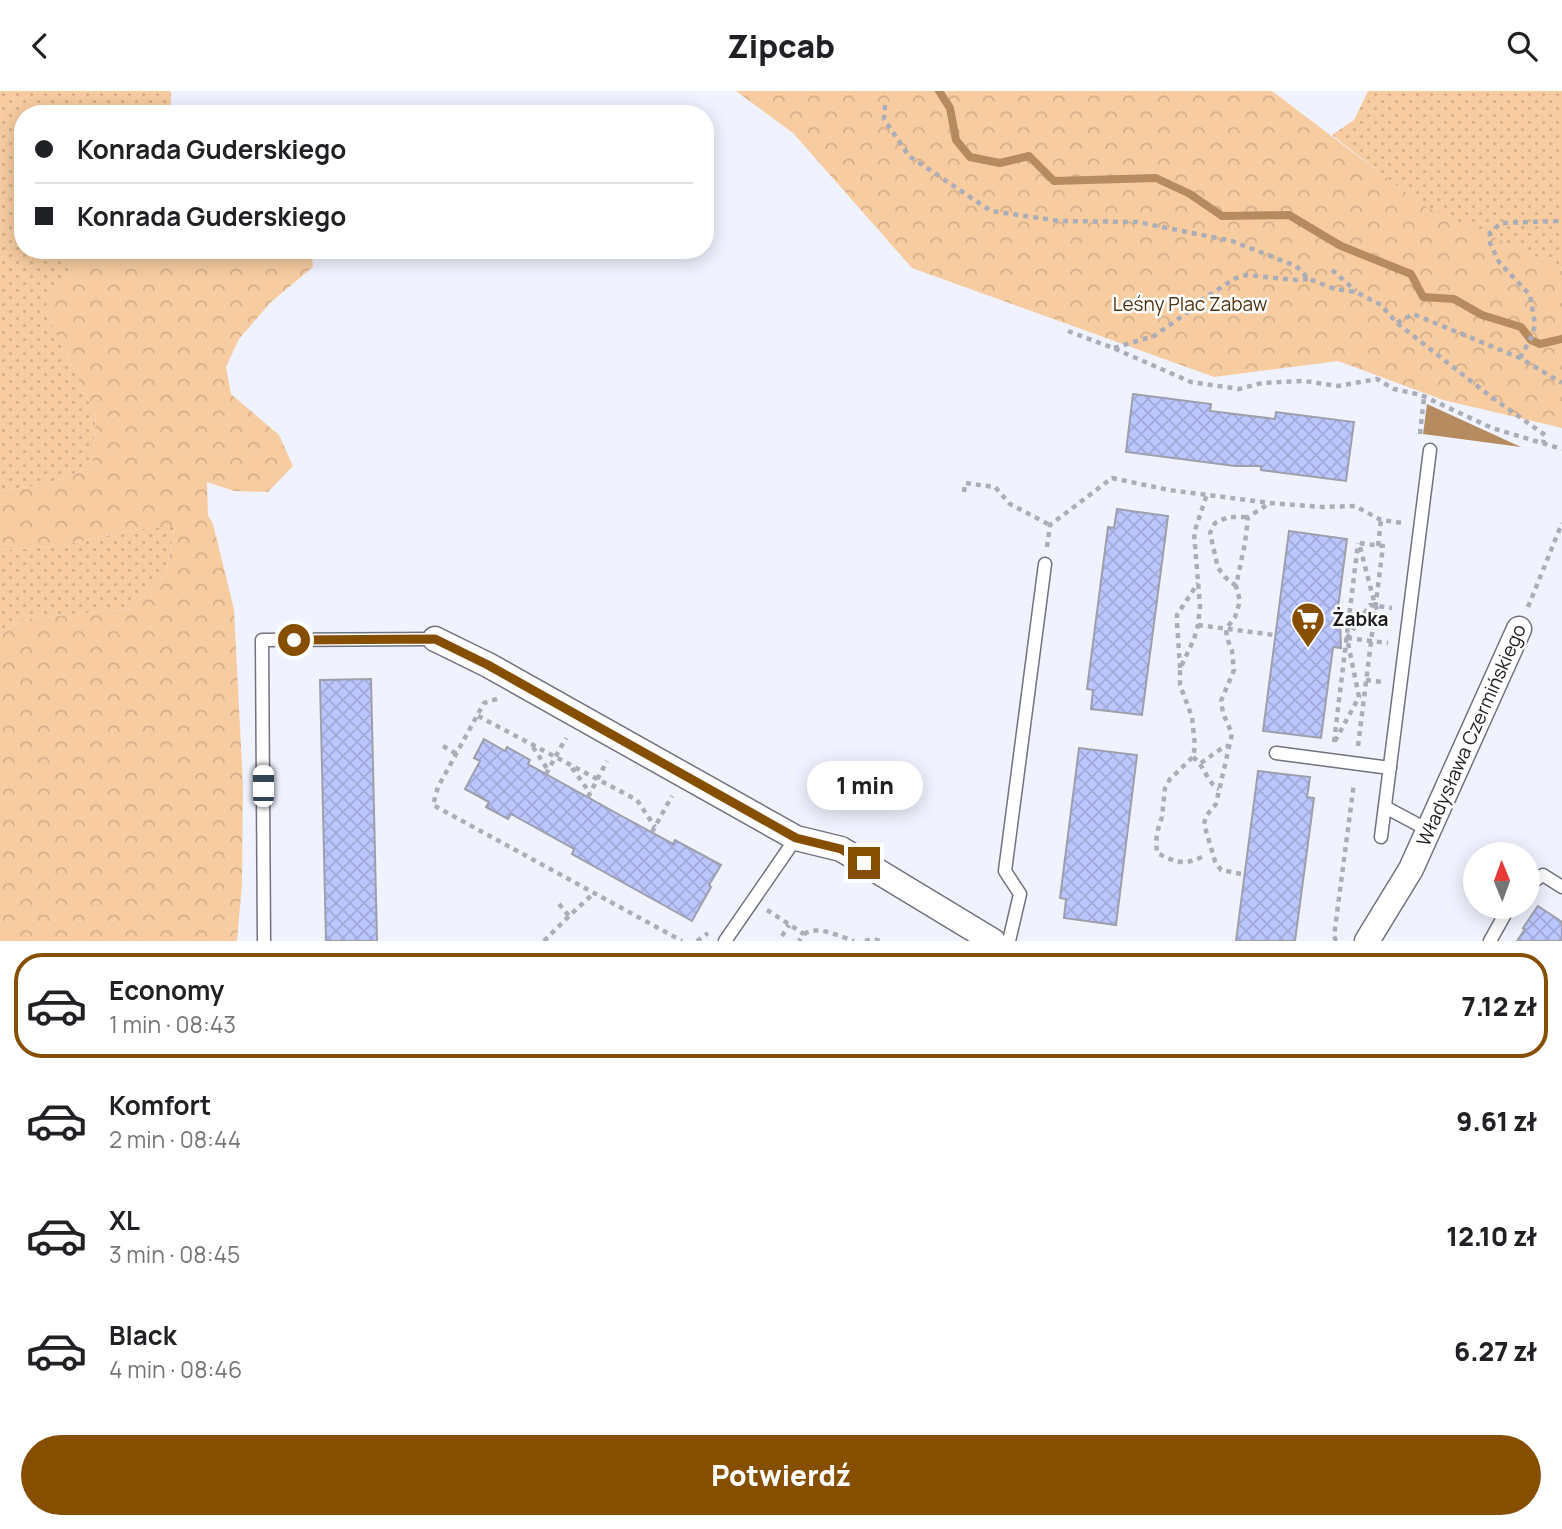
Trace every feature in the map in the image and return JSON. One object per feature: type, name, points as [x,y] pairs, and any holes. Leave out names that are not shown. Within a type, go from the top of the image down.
[{"type":"street","name":"Władysława Czermińskiego","points":[[1367,941],[1410,869],[1519,629]]},
{"type":"street","points":[[435,639],[488,665],[796,838],[841,849],[993,941]]},
{"type":"lane","points":[[1381,837],[1430,450]]},
{"type":"lane","points":[[1009,941],[1020,894],[1005,871],[1045,563]]},
{"type":"lane","points":[[264,941],[262,640],[435,639]]},
{"type":"lane","points":[[1276,753],[1390,768]]},
{"type":"lane","points":[[1385,807],[1428,830]]},
{"type":"lane","points":[[725,941],[796,838]]},
{"type":"lane","points":[[1540,877],[1543,875],[1562,887]]},
{"type":"lane","points":[[1490,941],[1502,919]]},
{"type":"path","points":[[885,105],[884,120],[909,156],[990,211],[1060,221],[1137,222],[1232,241],[1296,266],[1309,278],[1335,289],[1356,292]]},
{"type":"path","points":[[1520,358],[1535,324],[1530,295],[1499,262],[1490,243],[1490,233],[1500,223],[1521,224],[1562,219]]},
{"type":"path","points":[[1332,270],[1356,292],[1381,305],[1397,323],[1490,396],[1545,435],[1543,443]]},
{"type":"path","points":[[1113,348],[1154,336],[1236,278],[1247,275],[1296,280],[1309,278]]},
{"type":"path","points":[[1397,323],[1413,314],[1520,358],[1562,383]]},
{"type":"path","points":[[1068,331],[1191,382],[1239,389],[1262,383],[1304,381],[1338,386],[1377,379],[1394,389],[1424,397],[1492,428],[1562,449]]},
{"type":"path","points":[[1424,397],[1418,449],[1430,450]]},
{"type":"path","points":[[964,492],[965,483],[995,487],[1010,504],[1050,525],[1112,478],[1146,486],[1270,503],[1322,507],[1355,506],[1381,520],[1421,526]]},
{"type":"path","points":[[1181,669],[1198,625],[1200,606],[1194,533],[1207,494]]},
{"type":"path","points":[[1236,586],[1217,568],[1210,533],[1215,523],[1228,517],[1248,517],[1270,503]]},
{"type":"path","points":[[1241,874],[1222,870],[1215,861],[1204,824],[1206,816],[1216,804],[1232,734],[1223,713],[1222,701],[1234,670],[1226,629],[1236,617],[1240,601],[1236,586],[1248,517]]},
{"type":"path","points":[[1378,546],[1381,520]]},
{"type":"path","name":"Władysława Czermińskiego","points":[[1519,629],[1562,523]]},
{"type":"path","points":[[1358,746],[1361,698],[1383,546],[1359,543]]},
{"type":"path","points":[[1347,638],[1393,644],[1375,605],[1359,543]]},
{"type":"path","points":[[1334,743],[1359,543]]},
{"type":"path","points":[[1198,583],[1177,615],[1180,685],[1192,717],[1195,746],[1193,757],[1170,779],[1165,788],[1156,842],[1157,853],[1177,863],[1188,863],[1202,857]]},
{"type":"path","points":[[1334,743],[1361,698],[1347,638],[1370,604],[1375,605]]},
{"type":"path","points":[[1198,625],[1274,635]]},
{"type":"path","points":[[655,827],[636,800],[478,716],[438,787],[433,805],[682,941]]},
{"type":"path","points":[[531,744],[547,772],[563,742]]},
{"type":"path","points":[[1334,743],[1377,748],[1372,785],[1353,783],[1334,936],[1336,941]]},
{"type":"path","points":[[443,746],[457,754]]},
{"type":"path","points":[[1201,763],[1229,746]]},
{"type":"path","points":[[1193,757],[1201,763],[1213,786],[1219,789]]},
{"type":"path","points":[[570,765],[589,795],[605,765]]},
{"type":"path","points":[[652,832],[670,801]]},
{"type":"path","points":[[544,941],[594,893]]},
{"type":"path","points":[[753,901],[804,934]]},
{"type":"path","points":[[559,904],[569,916]]},
{"type":"path","points":[[782,936],[789,925]]},
{"type":"path","points":[[799,941],[807,932],[818,929],[854,941]]},
{"type":"path","points":[[697,941],[704,936]]},
{"type":"path","points":[[865,941],[880,941]]},
{"type":"green space","points":[[0,91],[171,91],[171,105],[14,105],[14,259],[71,259],[71,269],[44,309],[96,416],[92,467],[44,485],[0,491]]},
{"type":"green space","name":"Leśny Plac Zabaw","points":[[736,91],[1272,91],[1424,206],[1562,268],[1562,428],[1443,400],[1338,361],[1214,377],[912,268],[793,133]]},
{"type":"green space","points":[[1368,91],[1562,91],[1562,268],[1424,207],[1332,135],[1354,120]]},
{"type":"green space","points":[[71,259],[312,259],[313,267],[271,302],[239,339],[226,367],[231,394],[279,435],[293,466],[268,492],[234,491],[207,482],[208,515],[213,524],[234,609],[243,785],[242,883],[237,941],[0,941],[0,636],[23,619],[129,609],[166,574],[175,526],[133,530],[54,547],[0,550],[0,491],[44,485],[92,467],[96,416],[44,309],[71,269]]},
{"type":"green space","points":[[175,525],[166,574],[129,609],[23,619],[0,636],[0,550],[54,547],[133,530]]},
{"type":"shaded area","points":[[1427,404],[1521,447],[1423,434]]},
{"type":"building","points":[[1133,394],[1211,404],[1210,411],[1275,419],[1276,412],[1354,422],[1346,481],[1261,470],[1261,466],[1235,466],[1126,452]]},
{"type":"building","points":[[1117,509],[1168,516],[1142,715],[1091,709],[1093,690],[1087,689],[1108,527],[1114,528]]},
{"type":"building","points":[[1289,531],[1347,539],[1337,615],[1340,615],[1341,648],[1333,647],[1321,738],[1263,731]]},
{"type":"building","points":[[371,679],[377,941],[326,941],[320,680]]},
{"type":"building","points":[[484,739],[505,751],[507,747],[530,760],[528,764],[673,844],[675,840],[721,865],[692,921],[572,854],[574,849],[511,814],[508,819],[486,807],[489,802],[465,789],[480,761],[474,758]]},
{"type":"building","points":[[1079,748],[1137,755],[1116,925],[1064,918],[1066,899],[1060,898]]},
{"type":"building","points":[[1258,771],[1310,777],[1307,797],[1314,798],[1295,941],[1236,941]]},
{"type":"building","points":[[1540,907],[1562,922],[1562,941],[1517,941],[1525,929],[1523,928],[1529,919],[1540,919]]},
{"type":"waterway","points":[[939,91],[950,108],[956,140],[970,157],[1000,163],[1029,156],[1054,181],[1156,178],[1190,194],[1222,216],[1289,215],[1341,246],[1411,274],[1423,297],[1454,299],[1482,315],[1521,327],[1531,340],[1540,344],[1562,339]]},
{"type":"place","name":"Żabka","points":[[1308,649]]},
{"type":"route","points":[[294,640],[435,639],[488,665],[796,838],[841,849],[864,863]]}]
